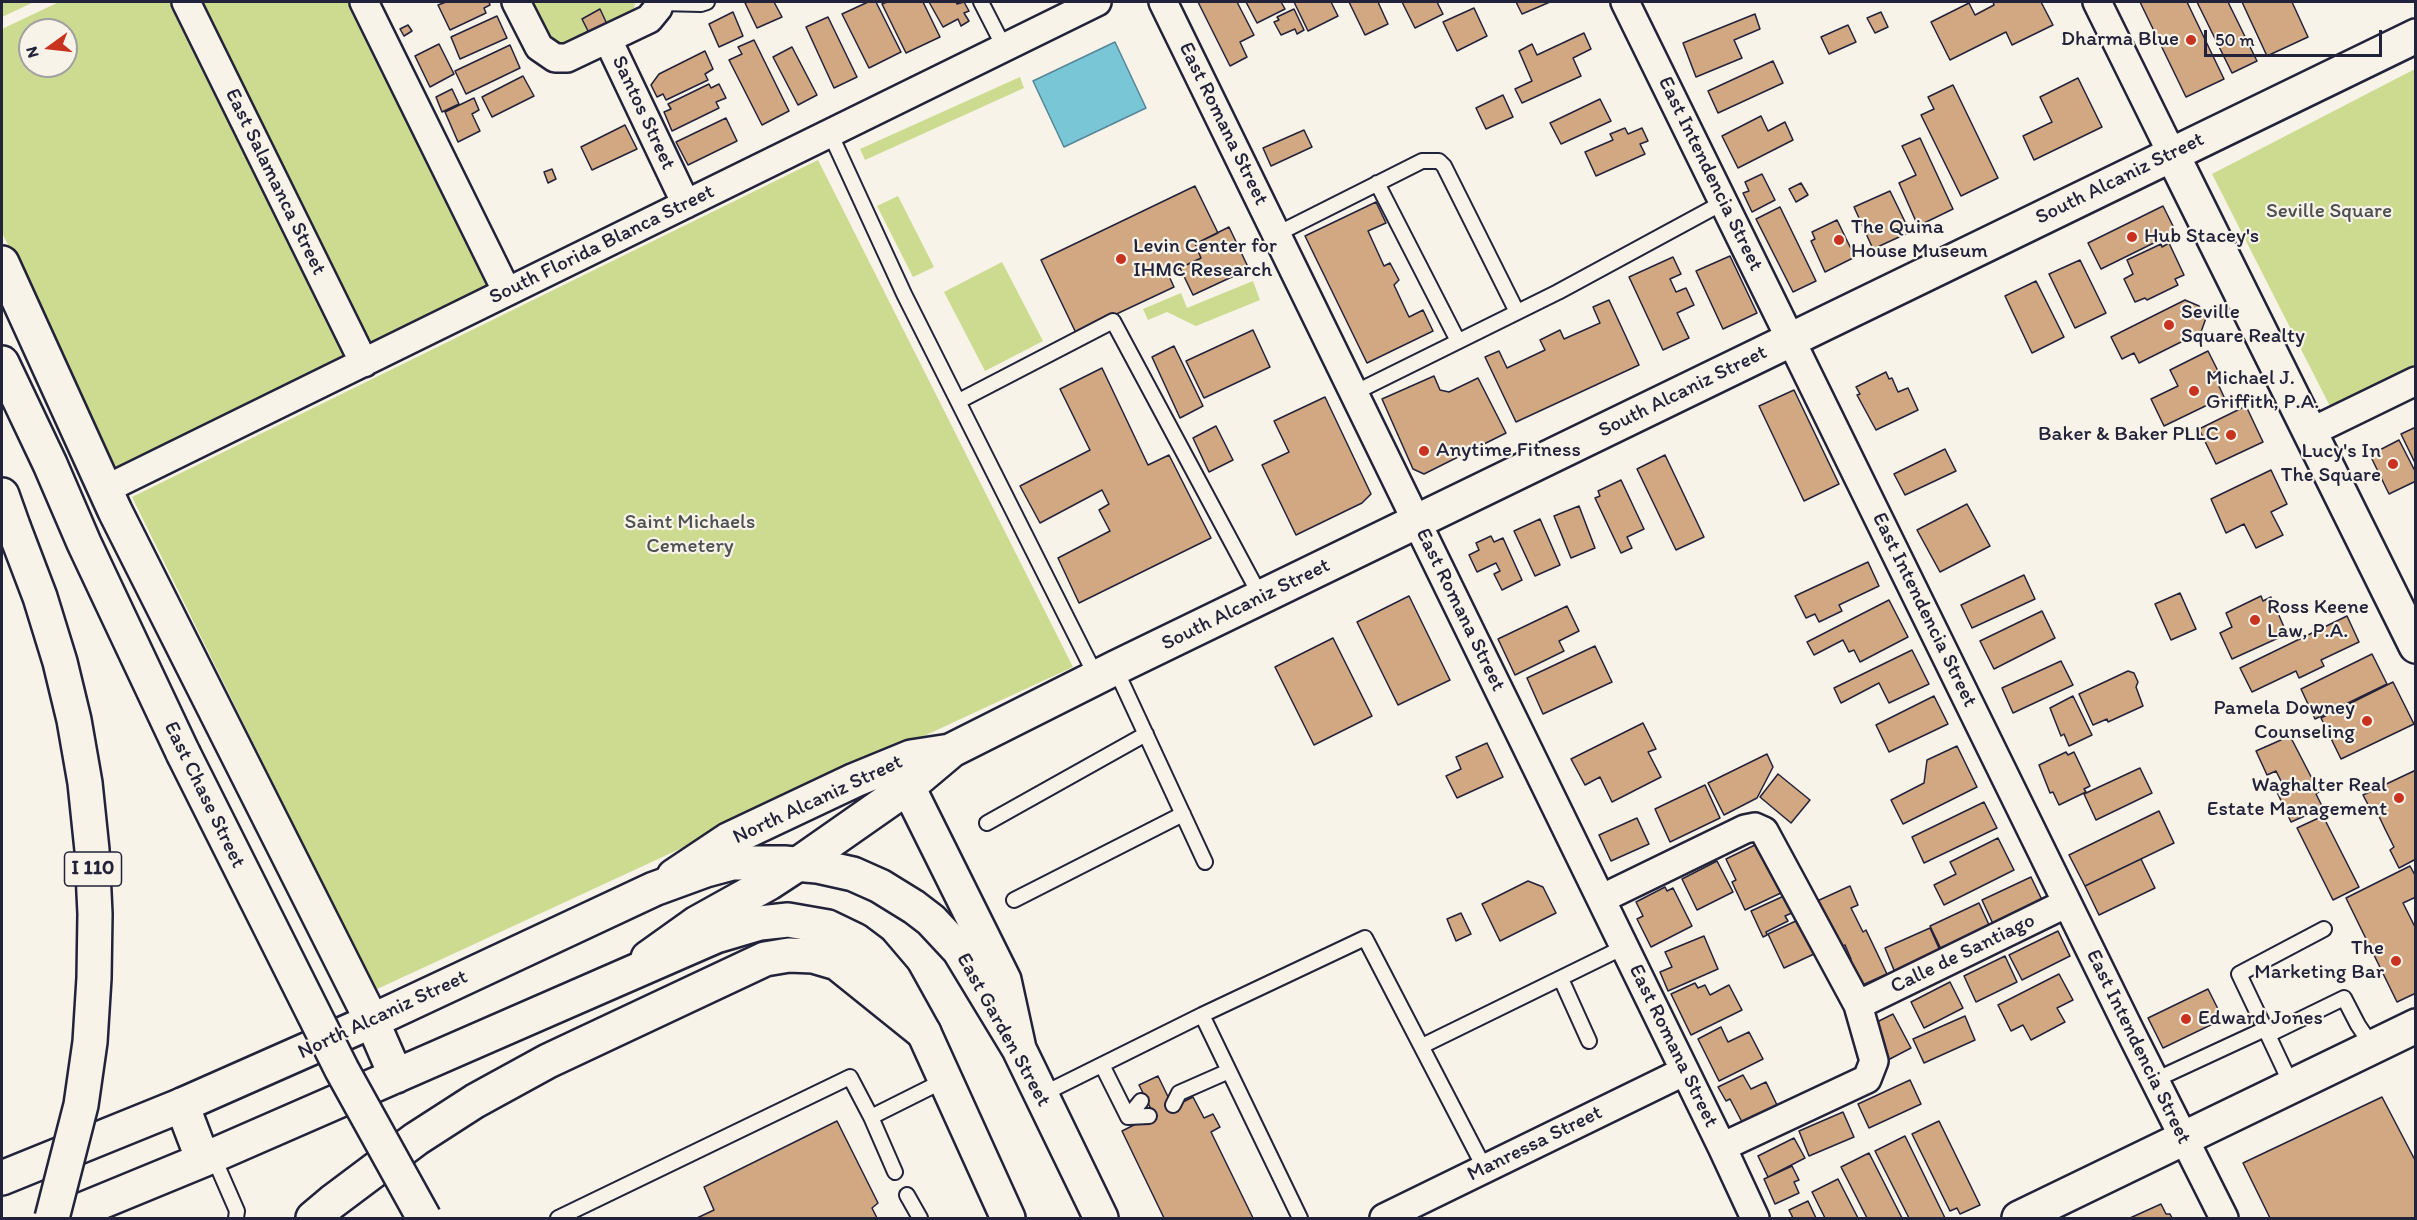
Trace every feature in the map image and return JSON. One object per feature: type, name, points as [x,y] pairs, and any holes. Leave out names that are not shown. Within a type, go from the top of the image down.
[{"type":"main road","name":"South Alcaniz Street","points":[[951,750],[2415,36]]},
{"type":"main road","points":[[2172,154],[2415,646]]},
{"type":"main road","points":[[2,263],[106,489],[372,1022],[396,1076]]},
{"type":"main road","name":"East Chase Street","points":[[2,363],[183,753],[342,1070],[424,1218]]},
{"type":"main road","name":"I 110","points":[[2,495],[40,597],[60,662],[74,720],[85,783],[92,850],[94,968],[90,1042],[81,1105],[52,1218]]},
{"type":"main road","name":"North Alcaniz Street","points":[[62,1218],[208,1158],[627,974],[697,923],[798,864],[908,787],[951,750]]},
{"type":"main road","name":"North Alcaniz Street","points":[[2,1178],[182,1105],[372,1022],[654,889],[728,840],[855,780],[911,757],[951,750]]},
{"type":"main road","points":[[908,787],[1004,980],[1019,1048]]},
{"type":"main road","name":"East Garden Street","points":[[654,889],[732,863],[798,864],[838,870],[864,878],[896,895],[931,920],[959,950],[972,968],[1019,1048],[1101,1218]]},
{"type":"main road","points":[[627,974],[716,936],[760,923],[788,920],[816,924],[841,932],[871,952],[894,979],[924,1033],[1008,1218]]},
{"type":"main road","points":[[313,1218],[416,1139],[475,1101],[548,1061],[765,959],[789,955],[813,956],[837,963],[924,1033]]},
{"type":"main road","points":[[2019,1218],[2415,1026]]},
{"type":"main road","points":[[182,1105],[208,1158]]},
{"type":"street","name":"East Salamanca Street","points":[[186,2],[363,363]]},
{"type":"street","points":[[364,2],[507,292]]},
{"type":"street","name":"Santos Street","points":[[516,2],[538,47],[555,58],[567,58],[608,39],[686,204]]},
{"type":"street","points":[[608,39],[649,19],[660,2]]},
{"type":"street","name":"South Florida Blanca Street","points":[[106,489],[1098,2]]},
{"type":"street","name":"East Romana Street","points":[[1163,2],[1755,1218]]},
{"type":"street","name":"East Intendencia Street","points":[[1625,2],[2224,1218]]},
{"type":"street","points":[[2097,2],[2172,154]]},
{"type":"street","points":[[2311,432],[2415,381]]},
{"type":"street","points":[[1601,899],[1745,829],[1755,827],[1764,831],[1858,1005],[1874,1061],[1866,1078],[1722,1147]]},
{"type":"street","name":"Calle de Santiago","points":[[1858,1005],[2067,903]]},
{"type":"street","name":"Manressa Street","points":[[1384,1218],[1685,1071]]},
{"type":"lane","points":[[660,2],[701,4],[707,2]]},
{"type":"lane","points":[[981,2],[1004,47]]},
{"type":"lane","points":[[830,133],[904,294],[959,401],[1106,673],[1146,734],[1205,862]]},
{"type":"lane","points":[[1276,234],[1422,161],[1439,161],[1444,166],[1517,312]]},
{"type":"lane","points":[[1377,183],[1458,341]]},
{"type":"lane","points":[[1354,393],[1517,312],[1724,202]]},
{"type":"lane","points":[[959,401],[1113,321],[1261,597]]},
{"type":"lane","points":[[987,822],[1146,734]]},
{"type":"lane","points":[[1014,900],[1183,814]]},
{"type":"lane","points":[[2292,1086],[2239,974],[2324,928]]},
{"type":"lane","points":[[1041,1095],[1365,938],[1485,1169]]},
{"type":"lane","points":[[1422,1046],[1624,947]]},
{"type":"lane","points":[[1561,979],[1588,1041]]},
{"type":"lane","points":[[2155,1080],[2344,998],[2373,1047]]},
{"type":"lane","points":[[1202,1015],[1300,1218]]},
{"type":"lane","points":[[1102,1065],[1128,1117]]},
{"type":"lane","points":[[1172,1096],[1229,1071]]},
{"type":"lane","points":[[558,1218],[850,1077],[896,1172]]},
{"type":"lane","points":[[871,1117],[945,1080]]},
{"type":"lane","points":[[1128,1117],[1141,1101]]},
{"type":"lane","points":[[1128,1117],[1149,1116]]},
{"type":"lane","points":[[208,1158],[237,1211],[236,1218]]},
{"type":"lane","points":[[907,1195],[920,1218]]},
{"type":"green space","points":[[2,2],[34,2],[2,17]]},
{"type":"green space","points":[[59,2],[170,2],[346,358],[113,471],[36,301],[2,233],[2,29],[18,21],[18,78],[78,78],[78,18],[25,18]]},
{"type":"green space","points":[[201,2],[349,2],[489,288],[370,346]]},
{"type":"green space","points":[[532,2],[635,2],[634,11],[566,45],[551,40]]},
{"type":"green space","name":"Seville Square","points":[[2415,69],[2415,390],[2340,426],[2212,174]]},
{"type":"green space","points":[[1020,77],[1024,88],[865,160],[860,149]]},
{"type":"green space","name":"Saint Michaels Cemetery","points":[[818,160],[1073,667],[375,990],[132,497]]},
{"type":"green space","points":[[898,196],[934,267],[913,277],[877,206]]},
{"type":"green space","points":[[1002,262],[1043,341],[985,371],[944,292]]},
{"type":"green space","points":[[1253,281],[1260,300],[1196,326],[1167,312],[1148,320],[1143,309],[1181,293],[1187,308]]},
{"type":"water","points":[[1115,42],[1146,108],[1064,147],[1033,81]]},
{"type":"building","points":[[446,2],[489,2],[490,5],[484,8],[486,13],[450,30],[438,5]]},
{"type":"building","points":[[774,2],[782,17],[757,28],[745,3]]},
{"type":"building","points":[[868,2],[876,2],[901,52],[869,68],[842,14]]},
{"type":"building","points":[[923,2],[940,37],[906,53],[882,4]]},
{"type":"building","points":[[929,2],[956,2],[957,4],[964,2],[969,11],[964,13],[969,21],[961,26],[958,19],[943,27]]},
{"type":"building","points":[[1198,2],[1237,2],[1254,35],[1240,42],[1247,57],[1230,66]]},
{"type":"building","points":[[1246,2],[1281,2],[1285,9],[1257,23]]},
{"type":"building","points":[[1294,2],[1331,2],[1338,16],[1308,31]]},
{"type":"building","points":[[1349,2],[1378,2],[1388,24],[1365,35]]},
{"type":"building","points":[[1402,2],[1437,2],[1443,14],[1415,28]]},
{"type":"building","points":[[1516,2],[1550,2],[1522,14]]},
{"type":"building","points":[[1993,2],[2041,2],[2053,25],[2012,45],[2006,32],[1950,60],[1931,22],[1969,3],[1975,15],[1994,5]]},
{"type":"building","points":[[2140,2],[2187,2],[2224,79],[2186,97]]},
{"type":"building","points":[[2197,2],[2228,2],[2257,61],[2232,73]]},
{"type":"building","points":[[2242,2],[2292,2],[2308,37],[2267,56]]},
{"type":"building","points":[[1474,8],[1487,36],[1457,51],[1443,22]]},
{"type":"building","points":[[600,9],[607,24],[589,33],[582,19]]},
{"type":"building","points":[[1294,9],[1304,30],[1297,34],[1295,29],[1281,35],[1274,22],[1279,20],[1277,17]]},
{"type":"building","points":[[733,12],[743,36],[719,47],[709,24]]},
{"type":"building","points":[[1881,12],[1888,27],[1875,33],[1867,18]]},
{"type":"building","points":[[1755,14],[1760,29],[1734,40],[1742,58],[1696,77],[1683,43]]},
{"type":"building","points":[[497,16],[507,38],[460,59],[451,37]]},
{"type":"building","points":[[828,17],[857,77],[834,88],[806,27]]},
{"type":"building","points":[[408,25],[412,31],[404,36],[400,29]]},
{"type":"building","points":[[1848,25],[1856,42],[1829,54],[1821,37]]},
{"type":"building","points":[[1584,33],[1591,49],[1573,58],[1581,76],[1522,103],[1515,89],[1532,81],[1519,51],[1532,44],[1537,55]]},
{"type":"building","points":[[754,40],[789,111],[762,125],[729,60],[742,54],[738,47]]},
{"type":"building","points":[[439,44],[454,74],[430,87],[415,56]]},
{"type":"building","points":[[510,45],[520,68],[466,94],[455,71]]},
{"type":"building","points":[[792,47],[817,95],[798,105],[773,57]]},
{"type":"building","points":[[705,51],[713,69],[705,74],[708,80],[666,100],[663,94],[657,97],[651,85],[659,74]]},
{"type":"building","points":[[1773,61],[1783,83],[1718,113],[1708,91]]},
{"type":"building","points":[[523,76],[534,96],[492,117],[482,97]]},
{"type":"building","points":[[2078,78],[2102,127],[2034,160],[2023,136],[2052,122],[2040,97]]},
{"type":"building","points":[[709,84],[711,88],[719,84],[726,98],[716,102],[719,108],[672,131],[664,112],[671,109],[668,104]]},
{"type":"building","points":[[1953,85],[1998,178],[1961,196],[1921,115],[1934,109],[1928,97]]},
{"type":"building","points":[[452,89],[459,104],[442,112],[436,97]]},
{"type":"building","points":[[1503,95],[1513,117],[1486,129],[1476,108]]},
{"type":"building","points":[[474,98],[479,110],[472,114],[480,131],[458,142],[445,112]]},
{"type":"building","points":[[1600,99],[1611,121],[1561,144],[1550,123]]},
{"type":"building","points":[[1761,116],[1768,131],[1785,122],[1793,140],[1738,168],[1722,136]]},
{"type":"building","points":[[726,118],[737,141],[688,165],[676,142]]},
{"type":"building","points":[[625,125],[637,149],[592,170],[581,147]]},
{"type":"building","points":[[1625,128],[1628,134],[1642,128],[1648,141],[1640,144],[1645,154],[1596,176],[1585,152],[1613,140],[1610,134]]},
{"type":"building","points":[[1304,130],[1312,147],[1271,166],[1263,148]]},
{"type":"building","points":[[1920,138],[1953,209],[1918,226],[1899,183],[1916,175],[1902,146]]},
{"type":"building","points":[[552,169],[556,179],[548,183],[544,172]]},
{"type":"building","points":[[1762,174],[1775,200],[1752,212],[1743,193],[1749,191],[1745,182]]},
{"type":"building","points":[[1801,183],[1808,195],[1796,202],[1789,189]]},
{"type":"building","name":"Levin Center for IHMC Research","points":[[1195,186],[1218,233],[1195,244],[1201,258],[1168,274],[1174,287],[1076,333],[1041,260]]},
{"type":"building","points":[[1890,191],[1910,232],[1873,249],[1854,207]]},
{"type":"building","points":[[1376,202],[1386,223],[1368,231],[1384,266],[1390,263],[1399,280],[1394,285],[1409,317],[1423,310],[1433,331],[1367,363],[1305,236]]},
{"type":"building","name":"Hub Stacey's","points":[[2163,206],[2176,232],[2101,269],[2088,243]]},
{"type":"building","points":[[1780,207],[1816,281],[1793,292],[1756,219]]},
{"type":"building","points":[[1837,220],[1855,257],[1825,272],[1811,241],[1815,239],[1812,232]]},
{"type":"building","points":[[1229,227],[1249,269],[1193,295],[1180,268],[1201,258],[1195,244]]},
{"type":"building","points":[[2169,243],[2184,275],[2175,279],[2178,285],[2147,300],[2145,298],[2135,302],[2124,279],[2133,274],[2127,260],[2161,244],[2162,247]]},
{"type":"building","points":[[1730,256],[1757,313],[1723,329],[1696,271]]},
{"type":"building","points":[[1673,257],[1681,274],[1670,279],[1676,292],[1686,288],[1694,305],[1677,313],[1689,338],[1663,350],[1629,277]]},
{"type":"building","points":[[2080,260],[2106,313],[2075,328],[2049,274]]},
{"type":"building","points":[[2036,281],[2064,337],[2032,353],[2005,296]]},
{"type":"building","points":[[1609,300],[1639,365],[1516,422],[1485,357],[1499,351],[1507,368],[1545,350],[1540,340],[1560,330],[1564,339],[1600,323],[1593,307]]},
{"type":"building","name":"Seville Square Realty","points":[[2185,300],[2199,306],[2206,318],[2201,332],[2139,363],[2134,353],[2122,359],[2111,337]]},
{"type":"building","points":[[1253,330],[1270,367],[1204,398],[1186,361]]},
{"type":"building","points":[[1174,346],[1203,406],[1180,418],[1152,357]]},
{"type":"building","name":"Michael J. Griffith, P.A.","points":[[2208,351],[2218,371],[2213,373],[2224,397],[2164,426],[2151,399],[2178,386],[2170,370]]},
{"type":"building","points":[[1102,368],[1148,465],[1169,455],[1211,538],[1079,603],[1058,558],[1110,531],[1099,510],[1109,504],[1102,490],[1040,523],[1020,486],[1090,450],[1060,389]]},
{"type":"building","points":[[1886,372],[1889,379],[1892,378],[1898,392],[1908,388],[1918,410],[1876,430],[1857,395],[1860,394],[1856,387]]},
{"type":"building","points":[[1434,376],[1440,390],[1449,392],[1478,378],[1506,433],[1424,474],[1413,469],[1382,399]]},
{"type":"building","points":[[1794,390],[1839,484],[1804,501],[1759,406]]},
{"type":"building","points":[[1325,397],[1371,494],[1362,503],[1296,535],[1262,465],[1289,452],[1274,421]]},
{"type":"building","name":"Baker & Baker PLLC","points":[[2246,406],[2263,442],[2216,464],[2199,429]]},
{"type":"building","points":[[1216,426],[1233,460],[1209,472],[1193,438]]},
{"type":"building","points":[[2416,427],[2416,465],[2401,434]]},
{"type":"building","name":"Lucy's In The Square","points":[[2399,440],[2416,473],[2416,481],[2389,494],[2370,455]]},
{"type":"building","points":[[1945,449],[1956,471],[1905,495],[1894,474]]},
{"type":"building","points":[[1665,455],[1704,537],[1676,550],[1637,469]]},
{"type":"building","points":[[2271,470],[2287,504],[2271,512],[2283,535],[2256,548],[2244,524],[2226,533],[2211,499]]},
{"type":"building","points":[[1621,480],[1644,529],[1627,537],[1632,548],[1621,553],[1595,498],[1600,496],[1598,491]]},
{"type":"building","points":[[1967,504],[1990,546],[1940,572],[1917,530]]},
{"type":"building","points":[[1579,506],[1595,548],[1571,558],[1554,516]]},
{"type":"building","points":[[1540,519],[1560,565],[1535,576],[1514,531]]},
{"type":"building","points":[[1491,536],[1494,542],[1503,538],[1522,580],[1502,590],[1494,574],[1500,571],[1496,563],[1477,572],[1469,555],[1479,550],[1476,543]]},
{"type":"building","points":[[1868,562],[1879,586],[1839,605],[1842,611],[1819,622],[1815,614],[1806,618],[1795,596]]},
{"type":"building","points":[[2024,575],[2035,599],[1972,628],[1961,605]]},
{"type":"building","points":[[2180,593],[2196,629],[2171,640],[2155,604]]},
{"type":"building","points":[[1409,596],[1450,680],[1398,705],[1357,622]]},
{"type":"building","name":"Ross Keene Law, P.A.","points":[[2261,596],[2263,601],[2271,597],[2287,634],[2232,659],[2220,633],[2232,627],[2226,613]]},
{"type":"building","points":[[1889,600],[1908,637],[1860,662],[1854,650],[1849,652],[1843,640],[1814,655],[1807,642]]},
{"type":"building","points":[[1567,606],[1579,631],[1559,641],[1564,651],[1515,675],[1498,639]]},
{"type":"building","points":[[2042,611],[2055,638],[1994,669],[1980,641]]},
{"type":"building","points":[[2347,616],[2359,642],[2321,660],[2324,666],[2299,678],[2296,671],[2252,692],[2240,668]]},
{"type":"building","points":[[1333,638],[1372,716],[1314,745],[1275,667]]},
{"type":"building","points":[[1595,646],[1612,682],[1543,714],[1527,678]]},
{"type":"building","points":[[1912,650],[1929,684],[1889,703],[1879,683],[1841,703],[1834,688]]},
{"type":"building","points":[[2372,654],[2387,684],[2315,719],[2301,689]]},
{"type":"building","points":[[2061,661],[2073,685],[2013,713],[2002,688]]},
{"type":"building","points":[[2128,671],[2134,673],[2138,682],[2136,687],[2143,706],[2108,722],[2107,719],[2093,725],[2079,694]]},
{"type":"building","name":"Pamela Downey Counseling","points":[[2393,682],[2414,724],[2341,759],[2321,718]]},
{"type":"building","points":[[1934,696],[1948,724],[1889,752],[1876,725]]},
{"type":"building","points":[[2073,696],[2092,735],[2069,746],[2064,734],[2061,736],[2050,708]]},
{"type":"building","points":[[1643,723],[1656,749],[1648,752],[1661,777],[1612,802],[1600,777],[1585,785],[1571,759]]},
{"type":"building","points":[[2290,736],[2319,792],[2316,794],[2323,808],[2291,822],[2276,790],[2284,787],[2276,771],[2267,775],[2256,751]]},
{"type":"building","points":[[1487,743],[1503,777],[1457,798],[1446,776],[1461,769],[1456,757]]},
{"type":"building","points":[[1957,746],[1977,787],[1903,824],[1891,800],[1924,783],[1927,760]]},
{"type":"building","points":[[2066,752],[2068,755],[2074,752],[2090,786],[2084,789],[2086,792],[2059,805],[2053,792],[2050,793],[2039,765]]},
{"type":"building","points":[[1767,754],[1773,767],[1757,798],[1724,815],[1708,783]]},
{"type":"building","points":[[2140,768],[2152,793],[2096,820],[2084,794]]},
{"type":"building","points":[[2416,770],[2416,859],[2399,868],[2390,850],[2394,847],[2376,810],[2372,812],[2363,795]]},
{"type":"building","points":[[1778,774],[1810,800],[1791,823],[1760,797]]},
{"type":"building","points":[[1705,785],[1720,818],[1670,842],[1655,809]]},
{"type":"building","points":[[1984,802],[1997,828],[1924,863],[1912,837]]},
{"type":"building","points":[[2159,811],[2174,843],[2085,886],[2069,855]]},
{"type":"building","points":[[2323,816],[2359,887],[2333,900],[2297,828]]},
{"type":"building","points":[[1637,818],[1649,844],[1611,861],[1599,835]]},
{"type":"building","points":[[1998,838],[2014,870],[1944,905],[1934,885],[1956,874],[1950,862]]},
{"type":"building","points":[[1759,843],[1783,892],[1745,910],[1732,882],[1736,880],[1726,859]]},
{"type":"building","points":[[2141,859],[2155,888],[2099,915],[2085,886]]},
{"type":"building","points":[[1717,861],[1733,892],[1697,910],[1682,879]]},
{"type":"building","name":"The Marketing Bar","points":[[2410,866],[2416,877],[2416,897],[2403,903],[2416,929],[2416,993],[2397,1002],[2346,898]]},
{"type":"building","points":[[2031,877],[2043,902],[1994,926],[1982,900]]},
{"type":"building","points":[[1528,881],[1543,887],[1556,913],[1500,941],[1482,904]]},
{"type":"building","points":[[1850,886],[1858,905],[1851,908],[1863,932],[1866,930],[1887,974],[1858,987],[1846,961],[1851,959],[1845,945],[1837,949],[1815,902]]},
{"type":"building","points":[[1665,887],[1667,891],[1673,888],[1692,926],[1651,947],[1637,919],[1643,916],[1636,902]]},
{"type":"building","points":[[1786,895],[1794,912],[1785,916],[1788,921],[1766,932],[1767,935],[1763,937],[1751,911]]},
{"type":"building","points":[[1979,903],[1990,927],[1941,949],[1930,926]]},
{"type":"building","points":[[1461,913],[1471,934],[1456,941],[1447,919]]},
{"type":"building","points":[[1798,920],[1814,954],[1784,968],[1768,934]]},
{"type":"building","points":[[1930,928],[1942,955],[1896,975],[1885,948]]},
{"type":"building","points":[[2058,931],[2070,956],[2022,980],[2009,955]]},
{"type":"building","points":[[1704,936],[1718,969],[1668,991],[1660,972],[1672,967],[1665,952]]},
{"type":"building","points":[[2005,956],[2017,982],[1976,1002],[1964,976]]},
{"type":"building","points":[[2059,974],[2073,1000],[2057,1008],[2065,1022],[2031,1040],[2023,1025],[2011,1031],[1998,1005]]},
{"type":"building","points":[[1950,982],[1963,1008],[1924,1028],[1911,1002]]},
{"type":"building","points":[[1695,983],[1698,988],[1705,985],[1710,995],[1729,985],[1742,1010],[1691,1035],[1671,994]]},
{"type":"building","name":"Edward Jones","points":[[2208,989],[2223,1019],[2163,1048],[2148,1018]]},
{"type":"building","points":[[1893,1014],[1911,1048],[1886,1061],[1869,1026]]},
{"type":"building","points":[[1965,1016],[1975,1040],[1924,1063],[1913,1039]]},
{"type":"building","points":[[1721,1027],[1728,1042],[1749,1032],[1763,1059],[1719,1081],[1698,1039]]},
{"type":"building","points":[[1743,1075],[1751,1089],[1766,1082],[1777,1105],[1742,1122],[1730,1099],[1726,1101],[1718,1087]]},
{"type":"building","points":[[1158,1076],[1173,1107],[1193,1097],[1204,1118],[1213,1114],[1220,1127],[1211,1132],[1253,1218],[1164,1218],[1122,1131],[1154,1115],[1139,1085]]},
{"type":"building","points":[[1910,1080],[1921,1104],[1869,1128],[1858,1104]]},
{"type":"building","points":[[2382,1097],[2416,1162],[2416,1218],[2270,1218],[2243,1163]]},
{"type":"building","points":[[1843,1112],[1854,1137],[1809,1156],[1799,1131]]},
{"type":"building","points":[[837,1121],[878,1203],[872,1208],[877,1218],[697,1218],[714,1210],[704,1187]]},
{"type":"building","points":[[1939,1121],[1980,1205],[1960,1214],[1957,1208],[1950,1211],[1912,1134]]},
{"type":"building","points":[[1905,1136],[1945,1218],[1909,1218],[1875,1151]]},
{"type":"building","points":[[1794,1138],[1805,1158],[1768,1177],[1758,1156]]},
{"type":"building","points":[[1869,1153],[1902,1218],[1867,1218],[1841,1167]]},
{"type":"building","points":[[1792,1166],[1799,1180],[1794,1182],[1799,1193],[1775,1204],[1764,1179]]},
{"type":"building","points":[[1838,1179],[1858,1218],[1825,1218],[1812,1192]]},
{"type":"building","points":[[1808,1201],[1816,1218],[1793,1218],[1789,1210]]},
{"type":"building","points":[[2161,1204],[2166,1214],[2170,1214],[2172,1218],[2130,1218]]},
{"type":"place","name":"Dharma Blue","points":[[2191,40]]},
{"type":"place","name":"Hub Stacey's","points":[[2132,237]]},
{"type":"place","name":"The Quina House Museum","points":[[1839,240]]},
{"type":"place","name":"Levin Center for IHMC Research","points":[[1121,259]]},
{"type":"place","name":"Seville Square Realty","points":[[2169,325]]},
{"type":"place","name":"Michael J. Griffith, P.A.","points":[[2194,391]]},
{"type":"place","name":"Baker & Baker PLLC","points":[[2231,435]]},
{"type":"place","name":"Anytime Fitness","points":[[1424,451]]},
{"type":"place","name":"Lucy's In The Square","points":[[2393,464]]},
{"type":"place","name":"Ross Keene Law, P.A.","points":[[2255,620]]},
{"type":"place","name":"Pamela Downey Counseling","points":[[2367,721]]},
{"type":"place","name":"Waghalter Real Estate Management","points":[[2399,798]]},
{"type":"place","name":"The Marketing Bar","points":[[2396,961]]},
{"type":"place","name":"Edward Jones","points":[[2186,1019]]}]
